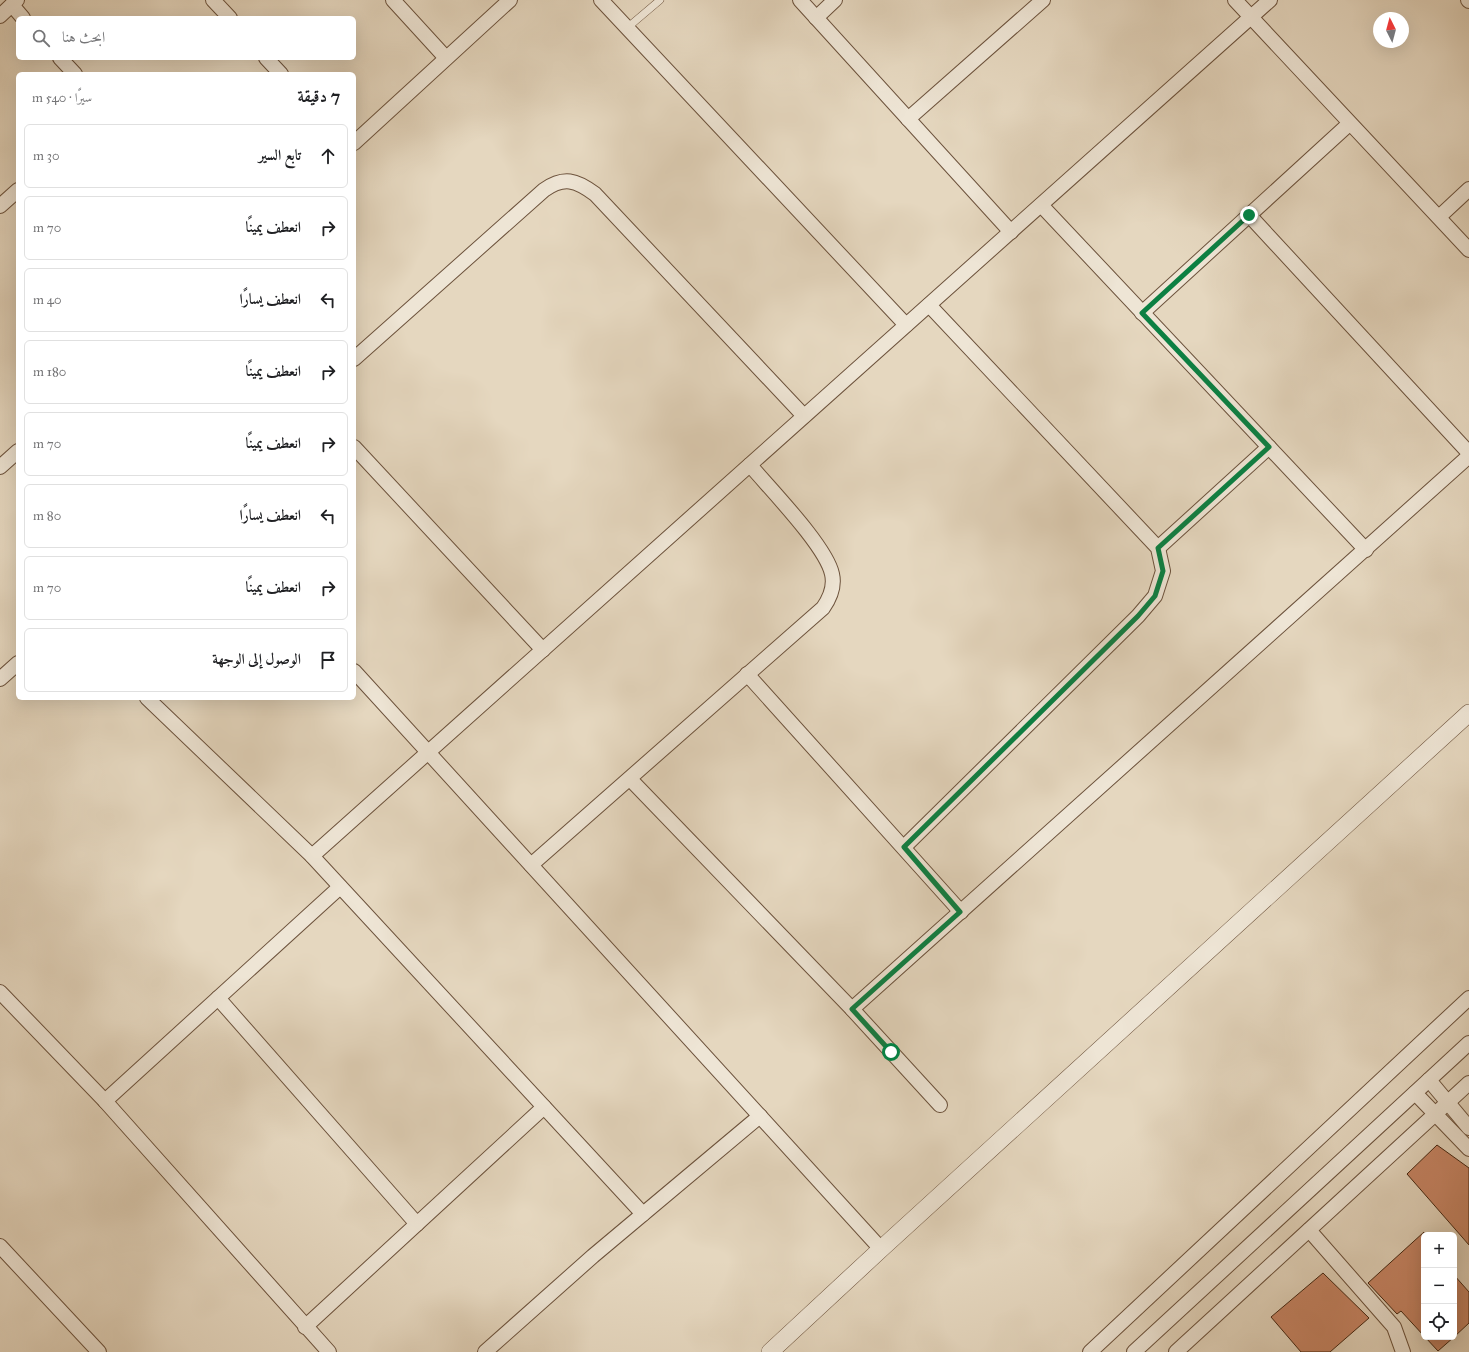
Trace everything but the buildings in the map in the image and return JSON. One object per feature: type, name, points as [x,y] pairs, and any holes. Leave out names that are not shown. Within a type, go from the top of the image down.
[{"type":"street","points":[[213,0],[228,16]]},
{"type":"street","points":[[393,0],[446,58]]},
{"type":"street","points":[[356,141],[510,0]]},
{"type":"street","points":[[601,0],[906,325]]},
{"type":"street","points":[[800,0],[1011,232]]},
{"type":"street","points":[[816,18],[835,0]]},
{"type":"street","points":[[908,119],[1043,0]]},
{"type":"street","points":[[1235,0],[1349,124],[1469,250]]},
{"type":"street","points":[[312,856],[1270,0]]},
{"type":"street","points":[[0,16],[14,3],[22,16]]},
{"type":"street","points":[[62,60],[73,72]]},
{"type":"street","points":[[268,60],[279,72]]},
{"type":"street","points":[[1142,313],[1349,124]]},
{"type":"street","points":[[356,357],[544,190],[554,183],[567,181],[582,185],[595,194],[804,416]]},
{"type":"street","points":[[1439,217],[1469,189]]},
{"type":"street","points":[[0,206],[16,192]]},
{"type":"street","points":[[1041,205],[1366,550]]},
{"type":"street","points":[[1249,215],[1469,453]]},
{"type":"street","points":[[904,847],[1138,616],[1155,596],[1163,571],[1158,548],[929,305]]},
{"type":"street","points":[[1158,548],[1269,447]]},
{"type":"street","points":[[356,449],[543,650]]},
{"type":"street","points":[[0,467],[16,453]]},
{"type":"street","points":[[852,1009],[1366,550],[1469,456]]},
{"type":"street","points":[[531,865],[823,608],[830,596],[833,582],[831,568],[821,549],[750,465]]},
{"type":"street","points":[[0,679],[16,665]]},
{"type":"street","points":[[356,673],[881,1249]]},
{"type":"street","points":[[747,674],[904,847],[960,912]]},
{"type":"street","points":[[149,700],[312,856],[643,1214]]},
{"type":"street","points":[[770,1352],[1469,712]]},
{"type":"street","points":[[630,779],[852,1009],[940,1105]]},
{"type":"street","points":[[105,1101],[340,887]]},
{"type":"street","points":[[0,992],[105,1101],[305,1327],[329,1352]]},
{"type":"street","points":[[218,998],[417,1224]]},
{"type":"street","points":[[1090,1352],[1469,998]]},
{"type":"street","points":[[1134,1352],[1469,1043]]},
{"type":"street","points":[[1429,1080],[1447,1104],[1469,1128]]},
{"type":"street","points":[[1176,1352],[1209,1328],[1309,1230],[1469,1083]]},
{"type":"street","points":[[1415,1093],[1469,1149]]},
{"type":"street","points":[[305,1327],[544,1107]]},
{"type":"street","points":[[485,1352],[643,1214],[760,1116]]},
{"type":"street","points":[[1309,1230],[1394,1327],[1403,1352]]},
{"type":"street","points":[[0,1246],[99,1352]]},
{"type":"lane","points":[[628,28],[660,0]]},
{"type":"route","points":[[891,1052],[852,1009],[960,912],[904,847],[1138,616],[1155,596],[1163,571],[1158,548],[1269,447],[1142,313],[1249,215]]}]
